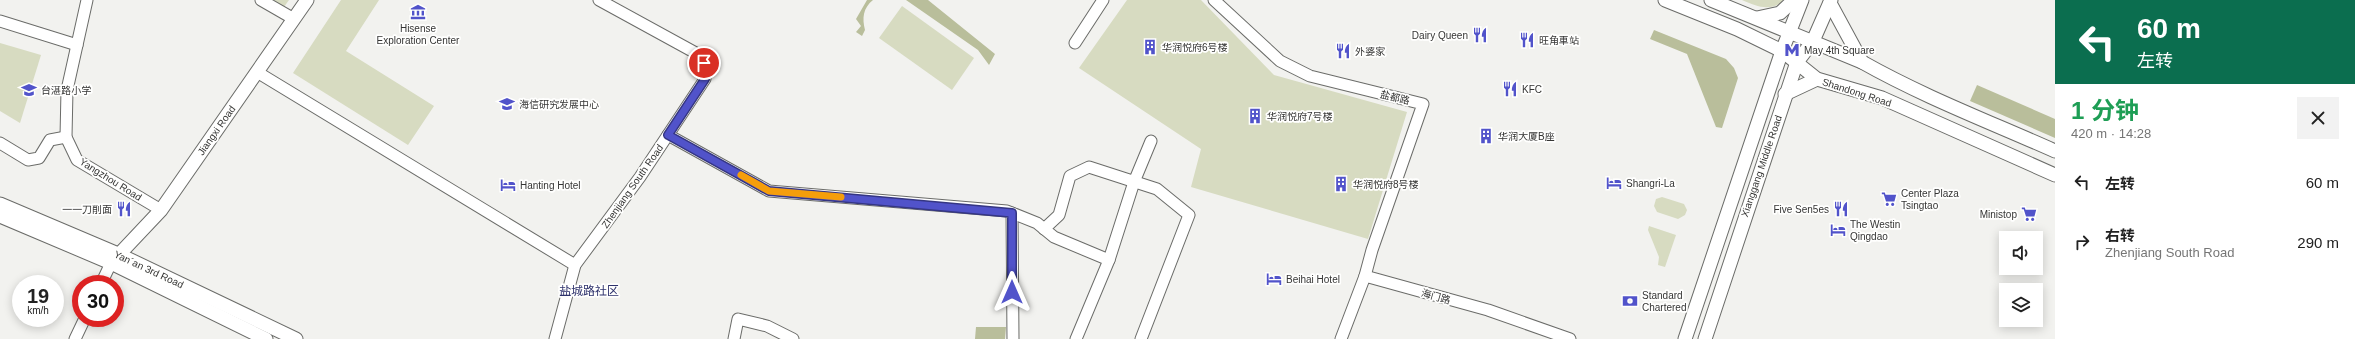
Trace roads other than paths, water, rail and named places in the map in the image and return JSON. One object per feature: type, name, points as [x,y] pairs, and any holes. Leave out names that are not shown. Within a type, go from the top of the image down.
[{"type":"main road","name":"Jiangxi Road","points":[[114,259],[161,210],[307,0]]},
{"type":"main road","name":"Shandong Road","points":[[1665,0],[1737,29],[1782,51],[1818,79],[1882,98],[2055,175]]},
{"type":"main road","points":[[1711,0],[1862,62],[1956,107],[2055,150]]},
{"type":"main road","points":[[1757,18],[1780,13],[1794,0]]},
{"type":"main road","name":"Xianggang Middle Road","points":[[1686,339],[1782,51],[1802,0]]},
{"type":"main road","name":"Xianggang Middle Road","points":[[1705,339],[1785,94],[1797,62],[1813,41],[1831,1]]},
{"type":"main road","points":[[1831,1],[1862,62]]},
{"type":"main road","points":[[1785,94],[1818,79]]},
{"type":"main road","name":"Yan´an 3rd Road","points":[[0,204],[114,259],[266,339]]},
{"type":"main road","name":"Yan´an 3rd Road","points":[[0,216],[114,259],[296,339]]},
{"type":"street","name":"Yangzhou Road","points":[[87,0],[67,90],[66,137],[77,160],[161,210]]},
{"type":"street","points":[[261,0],[294,19]]},
{"type":"street","name":"Zhenjiang South Road","points":[[555,339],[575,265],[640,177],[705,79],[704,63],[694,52],[599,0]]},
{"type":"street","points":[[1075,43],[1103,0]]},
{"type":"street","name":"盐都路","points":[[1214,0],[1280,60],[1310,76],[1423,104],[1372,250],[1365,276]]},
{"type":"street","points":[[0,21],[77,45]]},
{"type":"street","points":[[257,72],[575,265]]},
{"type":"street","points":[[668,135],[769,191],[1012,213],[1037,223],[1054,237],[1109,260]]},
{"type":"street","points":[[0,142],[28,160],[39,158],[50,140],[66,137]]},
{"type":"street","points":[[1076,339],[1109,260],[1134,182],[1151,141]]},
{"type":"street","points":[[1044,229],[1059,215],[1070,176],[1089,167],[1157,189],[1189,215],[1141,339]]},
{"type":"street","points":[[1012,213],[1013,339]]},
{"type":"street","points":[[106,275],[114,259]]},
{"type":"street","points":[[1341,339],[1365,276]]},
{"type":"street","name":"海门路","points":[[1365,276],[1488,310],[1570,339]]},
{"type":"street","points":[[734,339],[738,319],[774,335],[793,339]]},
{"type":"street","points":[[75,339],[81,327]]},
{"type":"place","name":"Hisense Exploration Center","points":[[418,12]]},
{"type":"place","name":"Dairy Queen","points":[[1480,35]]},
{"type":"place","name":"旺角車站","points":[[1527,40]]},
{"type":"place","name":"华润悦府6号楼","points":[[1150,47]]},
{"type":"place","name":"May 4th Square","points":[[1792,50]]},
{"type":"place","name":"外婆家","points":[[1343,51]]},
{"type":"place","name":"KFC","points":[[1510,89]]},
{"type":"place","name":"台湛路小学","points":[[29,90]]},
{"type":"place","name":"海信研究发展中心","points":[[507,104]]},
{"type":"place","name":"华润悦府7号楼","points":[[1255,116]]},
{"type":"place","name":"华润大厦B座","points":[[1486,136]]},
{"type":"place","name":"Shangri-La","points":[[1614,183]]},
{"type":"place","name":"华润悦府8号楼","points":[[1341,184]]},
{"type":"place","name":"Hanting Hotel","points":[[508,185]]},
{"type":"place","name":"Center Plaza Tsingtao","points":[[1889,199]]},
{"type":"place","name":"一一刀削面","points":[[124,209]]},
{"type":"place","name":"Five Sen5es","points":[[1841,209]]},
{"type":"place","name":"Ministop","points":[[2029,214]]},
{"type":"place","name":"The Westin Qingdao","points":[[1838,230]]},
{"type":"place","name":"Beihai Hotel","points":[[1274,279]]},
{"type":"place","name":"Standard Chartered","points":[[1630,301]]},
{"type":"district","name":"盐城路社区","points":[[589,291]]}]
